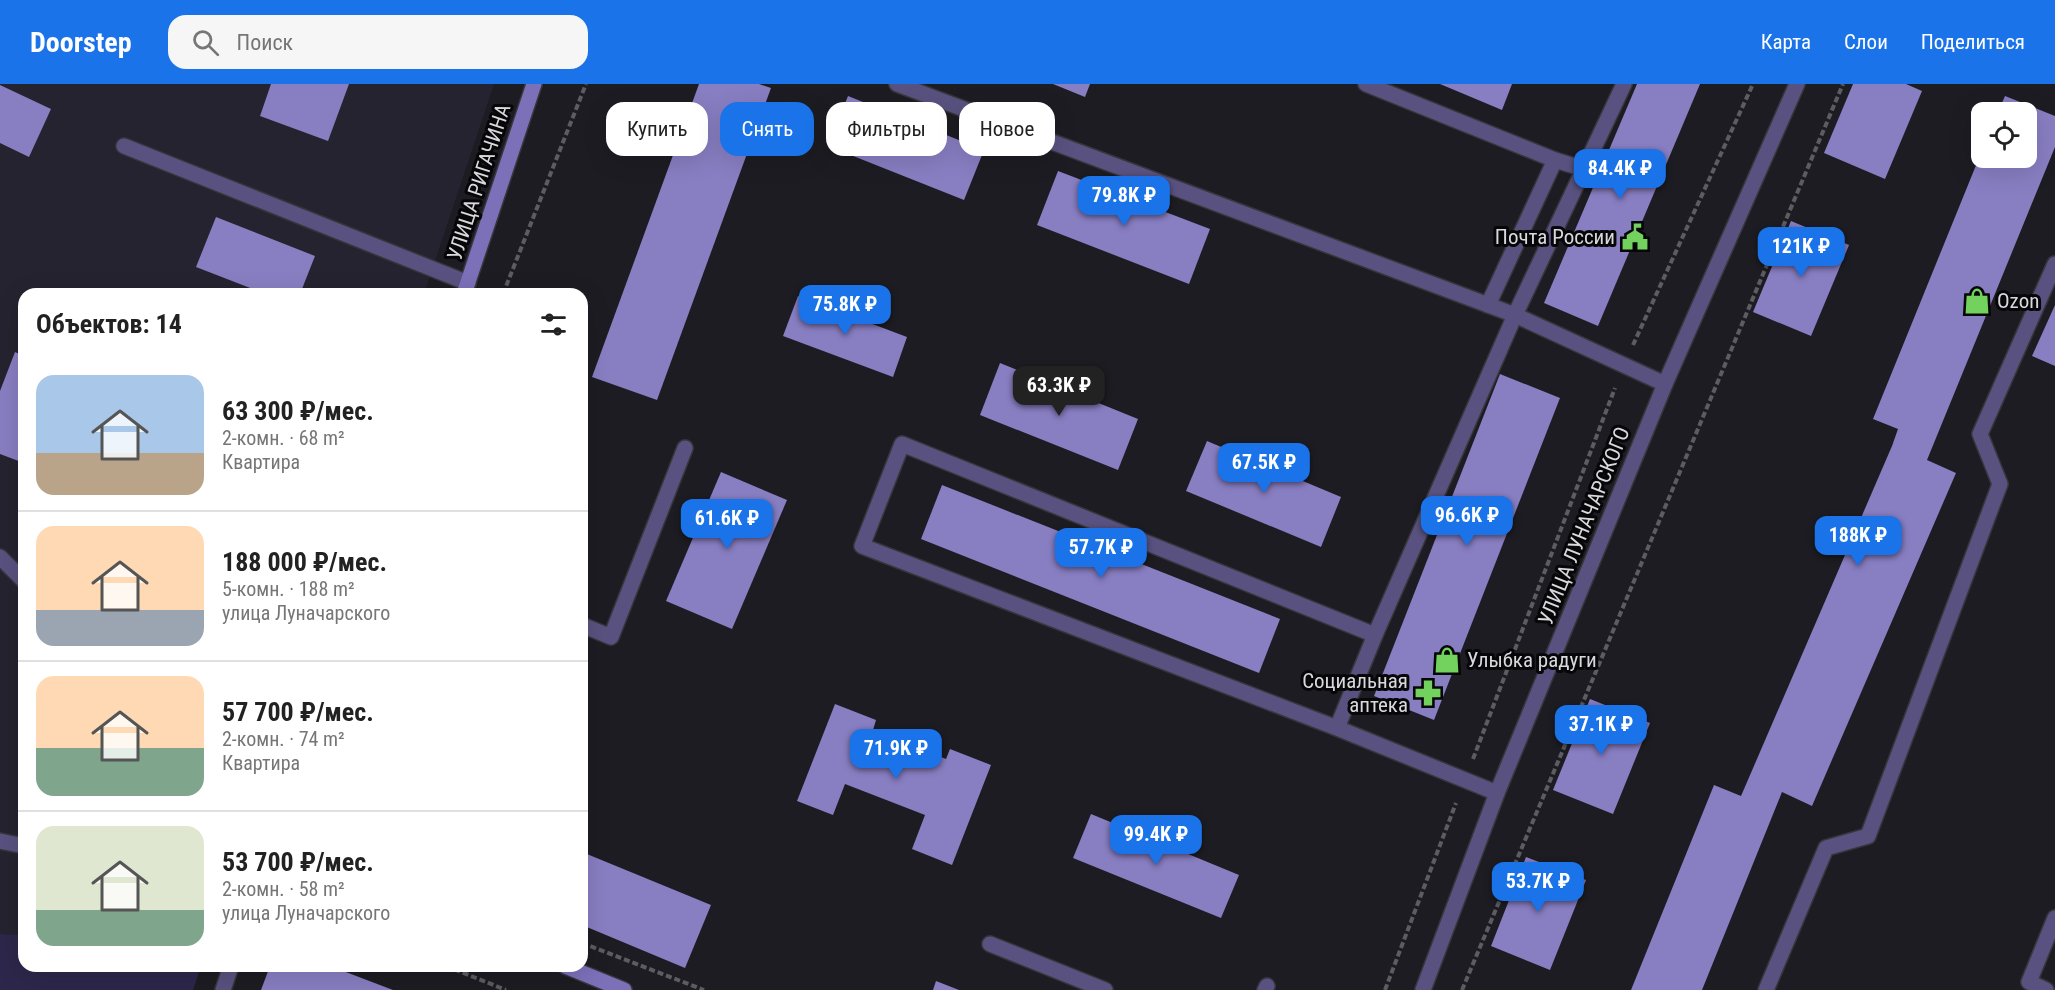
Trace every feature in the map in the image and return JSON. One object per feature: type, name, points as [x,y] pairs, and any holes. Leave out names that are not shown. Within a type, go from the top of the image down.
[{"type":"main road","name":"УЛИЦА РИГАЧИНА","points":[[466,288],[534,84]]},
{"type":"main road","points":[[580,972],[624,990]]},
{"type":"street","points":[[897,84],[1515,315],[1665,384]]},
{"type":"street","points":[[1366,84],[1584,170]]},
{"type":"street","points":[[1337,728],[1375,635],[1515,315],[1624,84]]},
{"type":"street","name":"УЛИЦА ЛУНАЧАРСКОГО","points":[[1423,990],[1497,794],[1665,384],[1797,84]]},
{"type":"street","points":[[124,146],[464,288]]},
{"type":"street","points":[[1488,305],[1555,160]]},
{"type":"street","points":[[1766,990],[1826,848],[1868,836],[2000,484],[1980,434],[2055,264]]},
{"type":"street","points":[[1375,635],[902,444],[862,546],[1337,728],[1497,794]]},
{"type":"street","points":[[588,627],[611,637],[685,448]]},
{"type":"street","points":[[0,557],[18,575]]},
{"type":"street","points":[[0,841],[18,845]]},
{"type":"street","points":[[2046,990],[2029,982],[2055,918]]},
{"type":"street","points":[[990,944],[1105,990]]},
{"type":"street","points":[[223,990],[229,972]]},
{"type":"path","points":[[505,288],[586,84]]},
{"type":"path","points":[[1385,990],[1623,366],[1753,84]]},
{"type":"path","points":[[1462,990],[1843,84]]},
{"type":"path","points":[[588,945],[704,990]]},
{"type":"path","points":[[461,972],[506,990]]},
{"type":"shaded area","points":[[0,84],[494,84],[426,288],[18,288],[18,935],[0,934]]},
{"type":"shaded area","points":[[0,934],[18,935],[18,972],[199,972],[193,990],[0,990]]},
{"type":"building","points":[[271,84],[349,84],[328,141],[260,116]]},
{"type":"building","points":[[699,84],[759,84],[771,88],[766,102],[720,102],[720,156],[746,156],[657,400],[592,377],[673,156],[708,156],[708,102],[692,102]]},
{"type":"building","points":[[1053,84],[1090,84],[1085,97]]},
{"type":"building","points":[[1440,84],[1512,84],[1502,110]]},
{"type":"building","points":[[1637,84],[1700,84],[1598,326],[1544,303]]},
{"type":"building","points":[[1853,84],[1906,84],[1922,91],[1885,179],[1824,153]]},
{"type":"building","points":[[0,85],[51,109],[29,157],[0,143]]},
{"type":"building","points":[[848,96],[863,102],[846,102]]},
{"type":"building","points":[[2005,96],[2020,102],[2002,102]]},
{"type":"building","points":[[2037,109],[2055,116],[2055,147],[1927,460],[1956,473],[1812,806],[1782,792],[1702,990],[1631,990],[1714,785],[1741,796],[1892,446],[1898,429],[1873,419],[1975,168],[2037,168]]},
{"type":"building","points":[[947,135],[959,140],[959,156],[982,156],[964,200],[853,156],[947,156]]},
{"type":"building","points":[[1058,171],[1210,229],[1189,284],[1037,225]]},
{"type":"building","points":[[216,217],[315,256],[302,288],[250,288],[196,267]]},
{"type":"building","points":[[1791,221],[1849,245],[1811,336],[1753,312]]},
{"type":"building","points":[[798,296],[907,337],[893,377],[783,336]]},
{"type":"building","points":[[2055,305],[2055,366],[2032,356]]},
{"type":"building","points":[[15,352],[18,353],[18,461],[0,454],[0,391]]},
{"type":"building","points":[[1000,363],[1138,419],[1118,470],[980,415]]},
{"type":"building","points":[[1500,374],[1560,398],[1434,720],[1374,696]]},
{"type":"building","points":[[1207,441],[1341,497],[1321,547],[1186,491]]},
{"type":"building","points":[[721,472],[787,500],[732,629],[666,601]]},
{"type":"building","points":[[942,485],[1280,619],[1259,673],[921,539]]},
{"type":"building","points":[[1590,699],[1650,723],[1613,814],[1553,790]]},
{"type":"building","points":[[835,704],[876,720],[873,730],[946,759],[950,749],[991,765],[952,865],[912,849],[925,815],[845,784],[833,815],[797,801]]},
{"type":"building","points":[[1091,814],[1239,875],[1221,918],[1073,858]]},
{"type":"building","points":[[588,854],[711,905],[685,968],[588,928]]},
{"type":"building","points":[[1526,857],[1586,880],[1550,970],[1491,946]]},
{"type":"building","points":[[268,972],[346,972],[393,990],[261,990]]},
{"type":"building","points":[[936,981],[959,990],[933,990]]},
{"type":"place","name":"Почта России","points":[[1635,237]]},
{"type":"place","name":"Ozon","points":[[1977,301]]},
{"type":"place","name":"Улыбка радуги","points":[[1447,660]]},
{"type":"place","name":"Социальная аптека","points":[[1428,693]]}]
